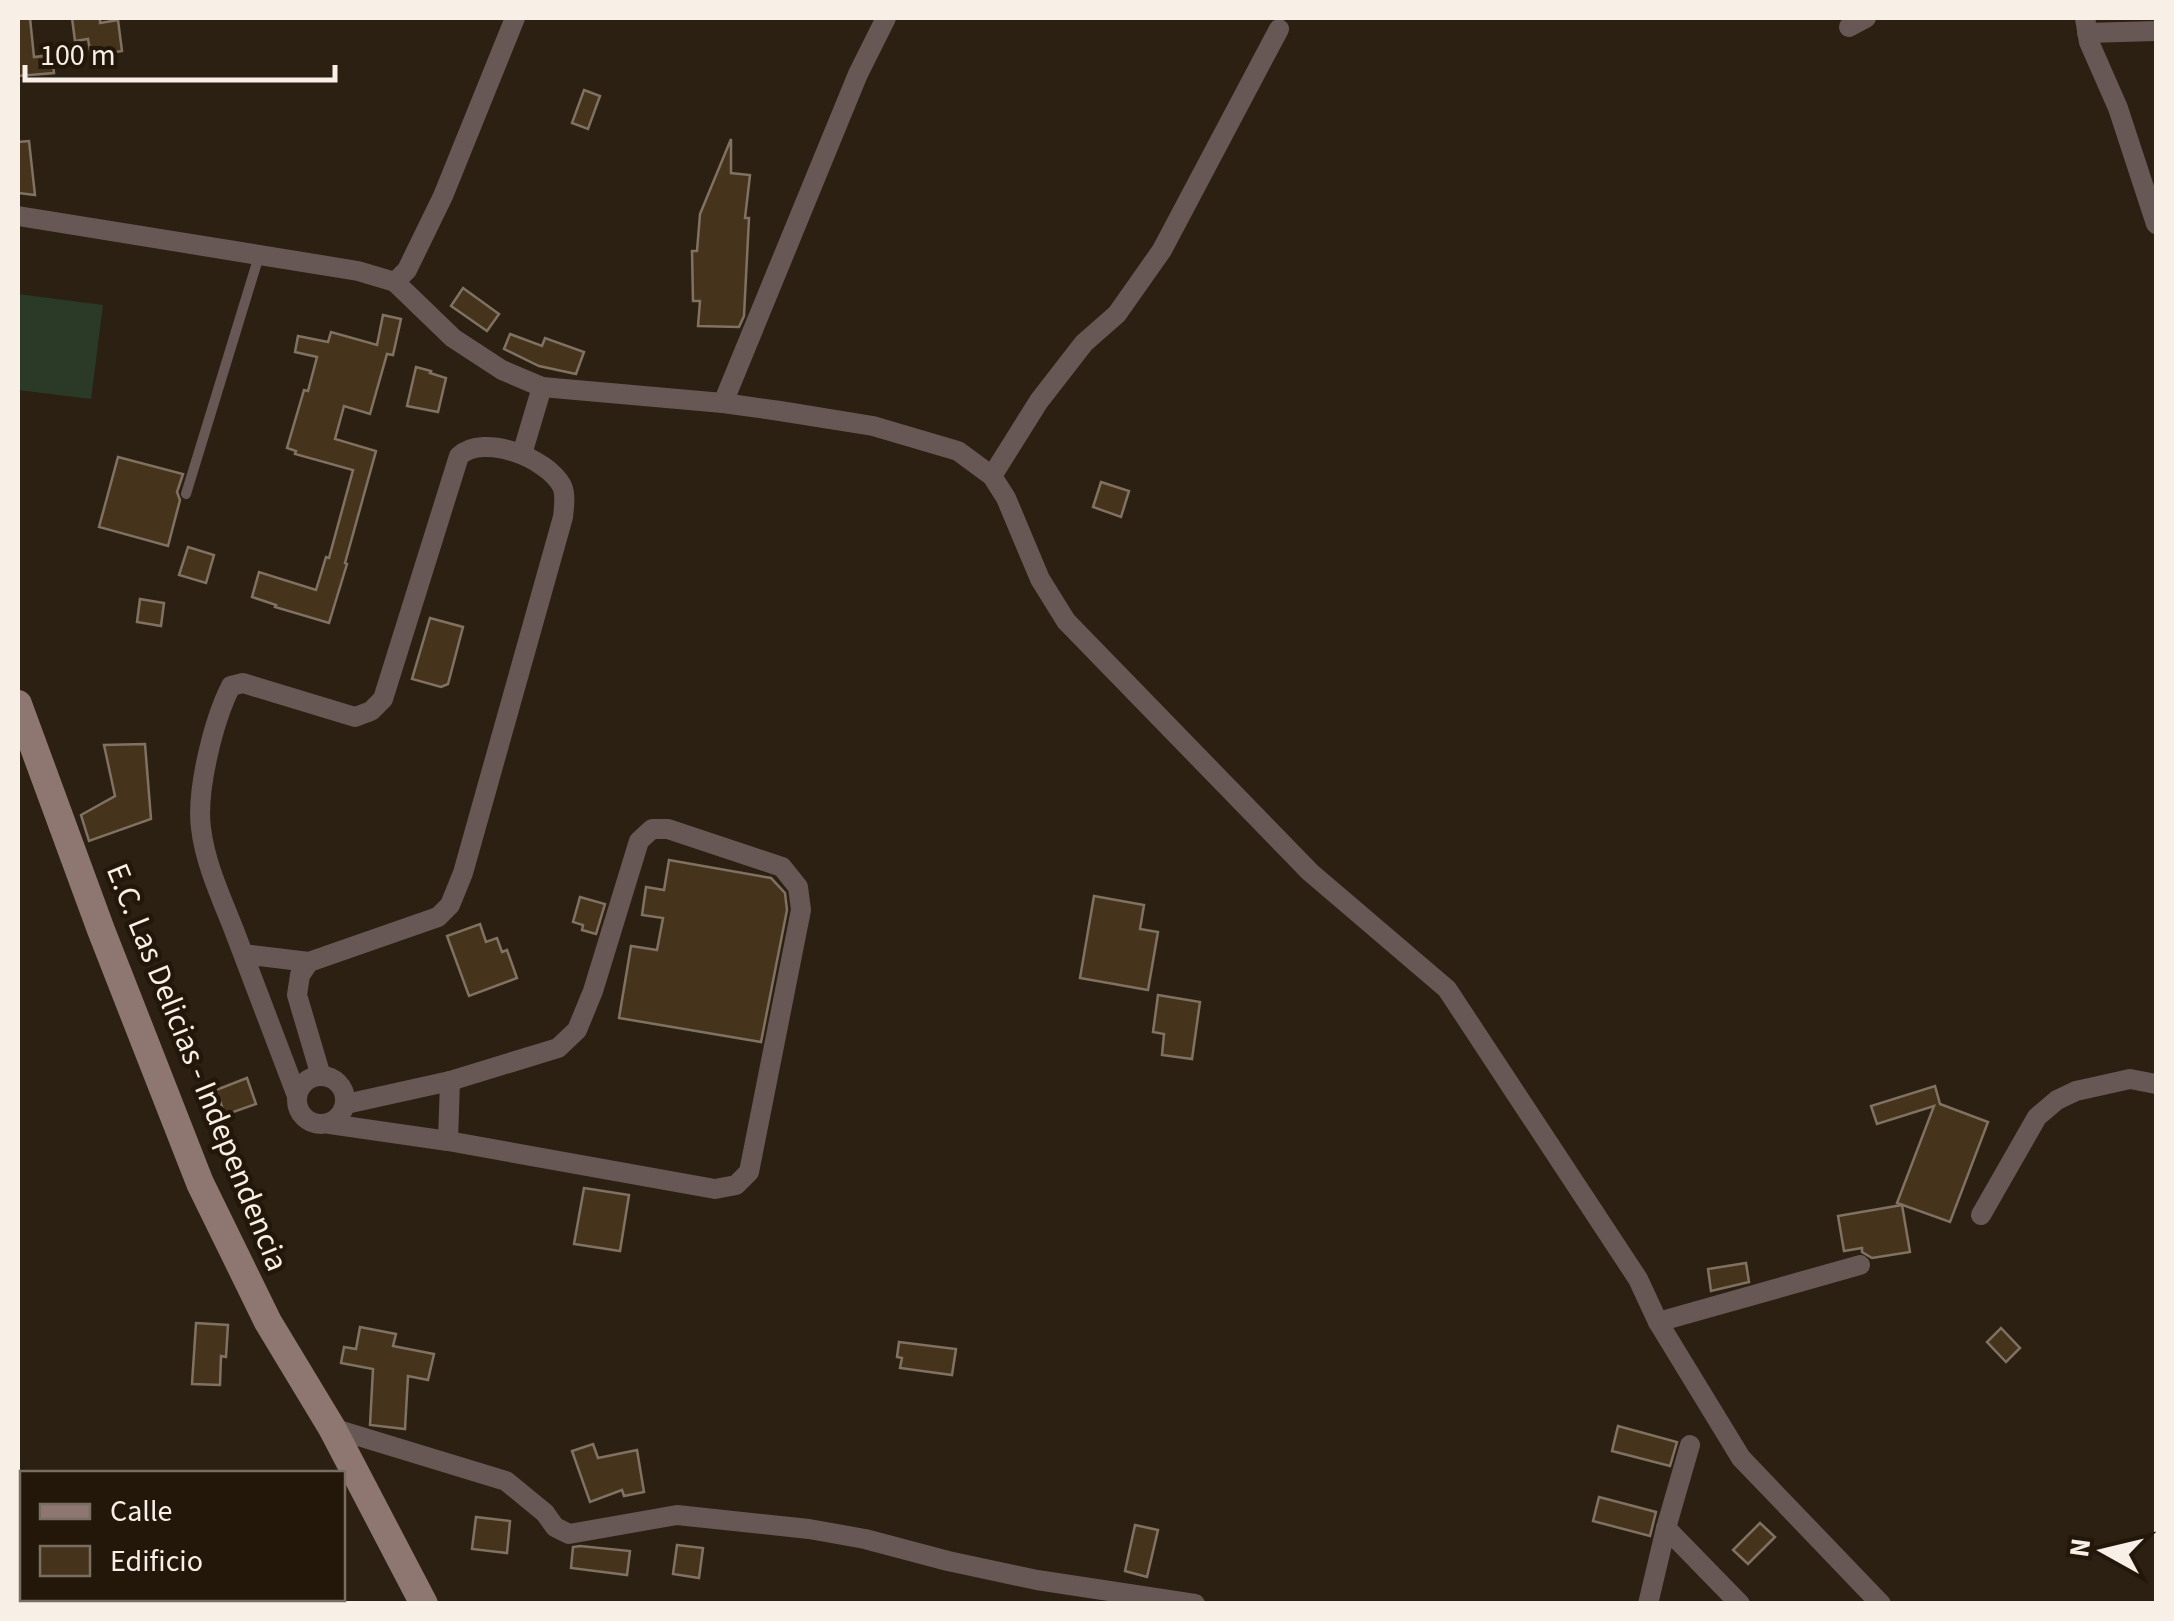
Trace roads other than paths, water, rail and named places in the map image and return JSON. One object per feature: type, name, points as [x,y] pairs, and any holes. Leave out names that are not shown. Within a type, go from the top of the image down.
[{"type":"street","points":[[395,282],[407,270],[443,196],[514,18]]},
{"type":"street","points":[[723,403],[858,74],[886,18]]},
{"type":"street","points":[[2156,31],[2086,25],[2088,42],[2118,108],[2156,224]]},
{"type":"street","points":[[992,476],[1039,401],[1084,342],[1118,314],[1162,250],[1279,29]]},
{"type":"street","points":[[18,216],[358,271],[395,282],[453,338],[502,370],[542,386],[723,403],[872,426],[958,452],[992,476],[1006,498],[1040,579],[1066,621],[1310,872],[1447,989],[1638,1279],[1658,1322],[1741,1458],[1880,1604]]},
{"type":"street","points":[[522,454],[542,386]]},
{"type":"street","points":[[243,954],[309,962],[438,917],[450,904],[463,873],[563,517],[564,490],[552,472],[522,454],[480,446],[468,448],[459,456],[383,700],[371,712],[355,717],[242,684],[231,686],[222,705],[203,782],[200,824],[208,861],[305,1120],[448,1141],[715,1189],[736,1185],[750,1172],[802,910],[798,887],[782,867],[668,829],[652,829],[639,841],[593,992],[577,1030],[558,1048],[450,1081],[346,1104]]},
{"type":"street","name":"E.C. Las Delicias - Independencia","points":[[18,704],[100,930],[200,1182],[268,1322],[332,1428],[424,1604]]},
{"type":"street","points":[[309,962],[300,976],[297,995],[321,1076]]},
{"type":"street","points":[[297,1096],[305,1082],[321,1076],[337,1081],[346,1104],[330,1124]]},
{"type":"street","points":[[1980,1216],[2037,1117],[2057,1100],[2076,1090],[2130,1079],[2156,1084]]},
{"type":"street","points":[[448,1141],[450,1081]]},
{"type":"street","points":[[1658,1322],[1860,1265]]},
{"type":"street","points":[[332,1428],[506,1480],[545,1513],[555,1527],[569,1534],[677,1515],[809,1529],[1037,1580],[1195,1604]]},
{"type":"street","points":[[1648,1604],[1690,1445]]},
{"type":"street","points":[[1666,1528],[1740,1604]]},
{"type":"lane","points":[[186,494],[259,256]]}]
